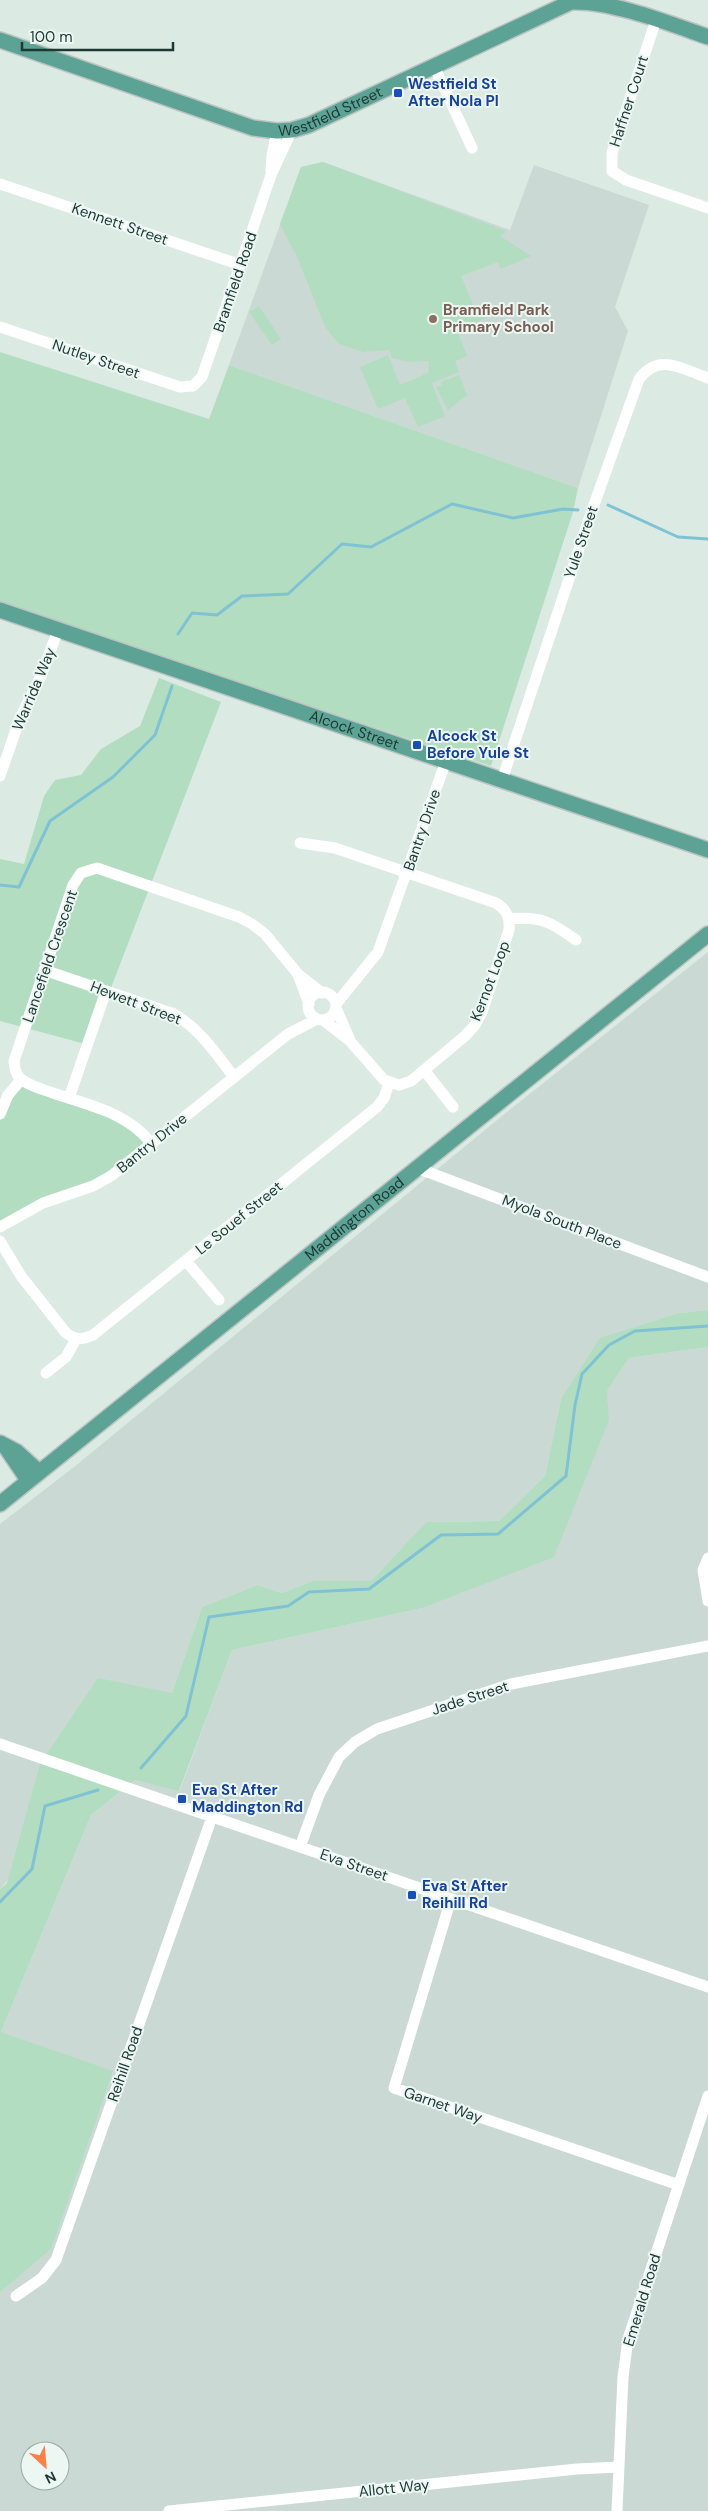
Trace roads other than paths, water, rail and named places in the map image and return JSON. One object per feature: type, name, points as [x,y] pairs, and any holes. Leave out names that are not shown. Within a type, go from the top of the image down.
[{"type":"main road","name":"Westfield Street","points":[[0,40],[252,128],[284,131],[333,115],[434,66],[578,1],[616,6],[708,37]]},
{"type":"main road","name":"Alcock Street","points":[[0,610],[708,850]]},
{"type":"main road","name":"Maddington Road","points":[[0,1504],[708,934]]},
{"type":"main road","points":[[2,1444],[17,1452],[33,1476]]},
{"type":"street","name":"Haffner Court","points":[[656,20],[612,153],[612,171],[626,180],[708,208]]},
{"type":"street","points":[[434,66],[472,148]]},
{"type":"street","name":"Bramfield Road","points":[[193,386],[202,377],[271,175],[272,155],[284,131]]},
{"type":"street","name":"Kennett Street","points":[[0,184],[241,265]]},
{"type":"street","name":"Nutley Street","points":[[0,327],[180,387],[193,386]]},
{"type":"street","name":"Yule Street","points":[[502,780],[590,516],[639,379],[647,368],[659,363],[708,378]]},
{"type":"street","name":"Warrida Way","points":[[0,776],[4,751],[41,676],[58,630]]},
{"type":"street","name":"Bantry Drive","points":[[336,1006],[378,952],[446,761]]},
{"type":"street","name":"Kernot Loop","points":[[300,843],[335,848],[496,903],[503,907],[510,920],[509,930],[482,1012],[466,1036],[405,1083],[389,1083]]},
{"type":"street","name":"Lancefield Crescent","points":[[22,1080],[15,1070],[14,1061],[73,884],[81,873],[97,868],[239,917],[265,934],[298,974],[325,993]]},
{"type":"street","points":[[510,920],[530,917],[545,920],[576,940]]},
{"type":"street","name":"Hewett Street","points":[[44,970],[174,1014],[185,1020],[195,1028],[234,1077]]},
{"type":"street","name":"Lancefield Crescent","points":[[298,974],[309,1006]]},
{"type":"street","name":"Bantry Drive","points":[[325,993],[357,977]]},
{"type":"street","points":[[70,1098],[106,991]]},
{"type":"street","points":[[350,1041],[336,1006],[325,993],[314,996],[309,1006],[320,1019],[350,1041],[380,1077],[389,1083]]},
{"type":"street","name":"Bantry Drive","points":[[288,1034],[309,1006]]},
{"type":"street","points":[[320,1019],[332,1016],[336,1006]]},
{"type":"street","name":"Bantry Drive","points":[[0,1227],[43,1203],[102,1182],[288,1034],[320,1019]]},
{"type":"street","points":[[424,1070],[453,1107]]},
{"type":"street","points":[[0,1114],[8,1095],[22,1080],[28,1084],[119,1116],[134,1124],[151,1143]]},
{"type":"street","name":"Le Souef Street","points":[[76,1339],[84,1339],[93,1335],[377,1108],[384,1098],[389,1083]]},
{"type":"street","name":"Myola South Place","points":[[417,1168],[708,1277]]},
{"type":"street","points":[[0,1241],[27,1283],[66,1333],[76,1339],[66,1357],[46,1373]]},
{"type":"street","points":[[186,1261],[218,1300]]},
{"type":"street","points":[[708,1558],[703,1570],[708,1601]]},
{"type":"street","name":"Jade Street","points":[[300,1847],[319,1795],[339,1757],[355,1742],[377,1729],[511,1684],[708,1646]]},
{"type":"street","name":"Eva Street","points":[[0,1744],[708,1987]]},
{"type":"street","name":"Reihill Road","points":[[16,2296],[42,2278],[56,2260],[212,1817]]},
{"type":"street","name":"Garnet Way","points":[[451,1899],[394,2088],[679,2185]]},
{"type":"street","name":"Emerald Road","points":[[617,2511],[624,2370],[628,2339],[708,2096]]},
{"type":"street","name":"Allott Way","points":[[169,2511],[577,2469],[619,2467]]},
{"type":"waterway","points":[[178,634],[192,613],[217,615],[242,596],[288,594],[342,544],[371,547],[452,504],[513,518],[563,509],[578,510]]},
{"type":"waterway","points":[[608,505],[678,537],[708,539]]},
{"type":"waterway","points":[[0,885],[19,887],[50,821],[113,777],[155,735],[172,686]]},
{"type":"waterway","points":[[141,1768],[186,1716],[209,1617],[288,1606],[309,1592],[369,1589],[441,1535],[498,1534],[566,1476],[575,1405],[582,1374],[609,1345],[635,1331],[708,1326]]},
{"type":"waterway","points":[[0,1902],[32,1869],[45,1806],[98,1790]]},
{"type":"place","name":"Westfield St After Nola Pl","points":[[398,93]]},
{"type":"place","name":"Bramfield Park Primary School","points":[[433,319]]},
{"type":"place","name":"Alcock St Before Yule St","points":[[417,745]]},
{"type":"place","name":"Eva St After Maddington Rd","points":[[182,1799]]},
{"type":"place","name":"Eva St After Reihill Rd","points":[[412,1895]]}]
